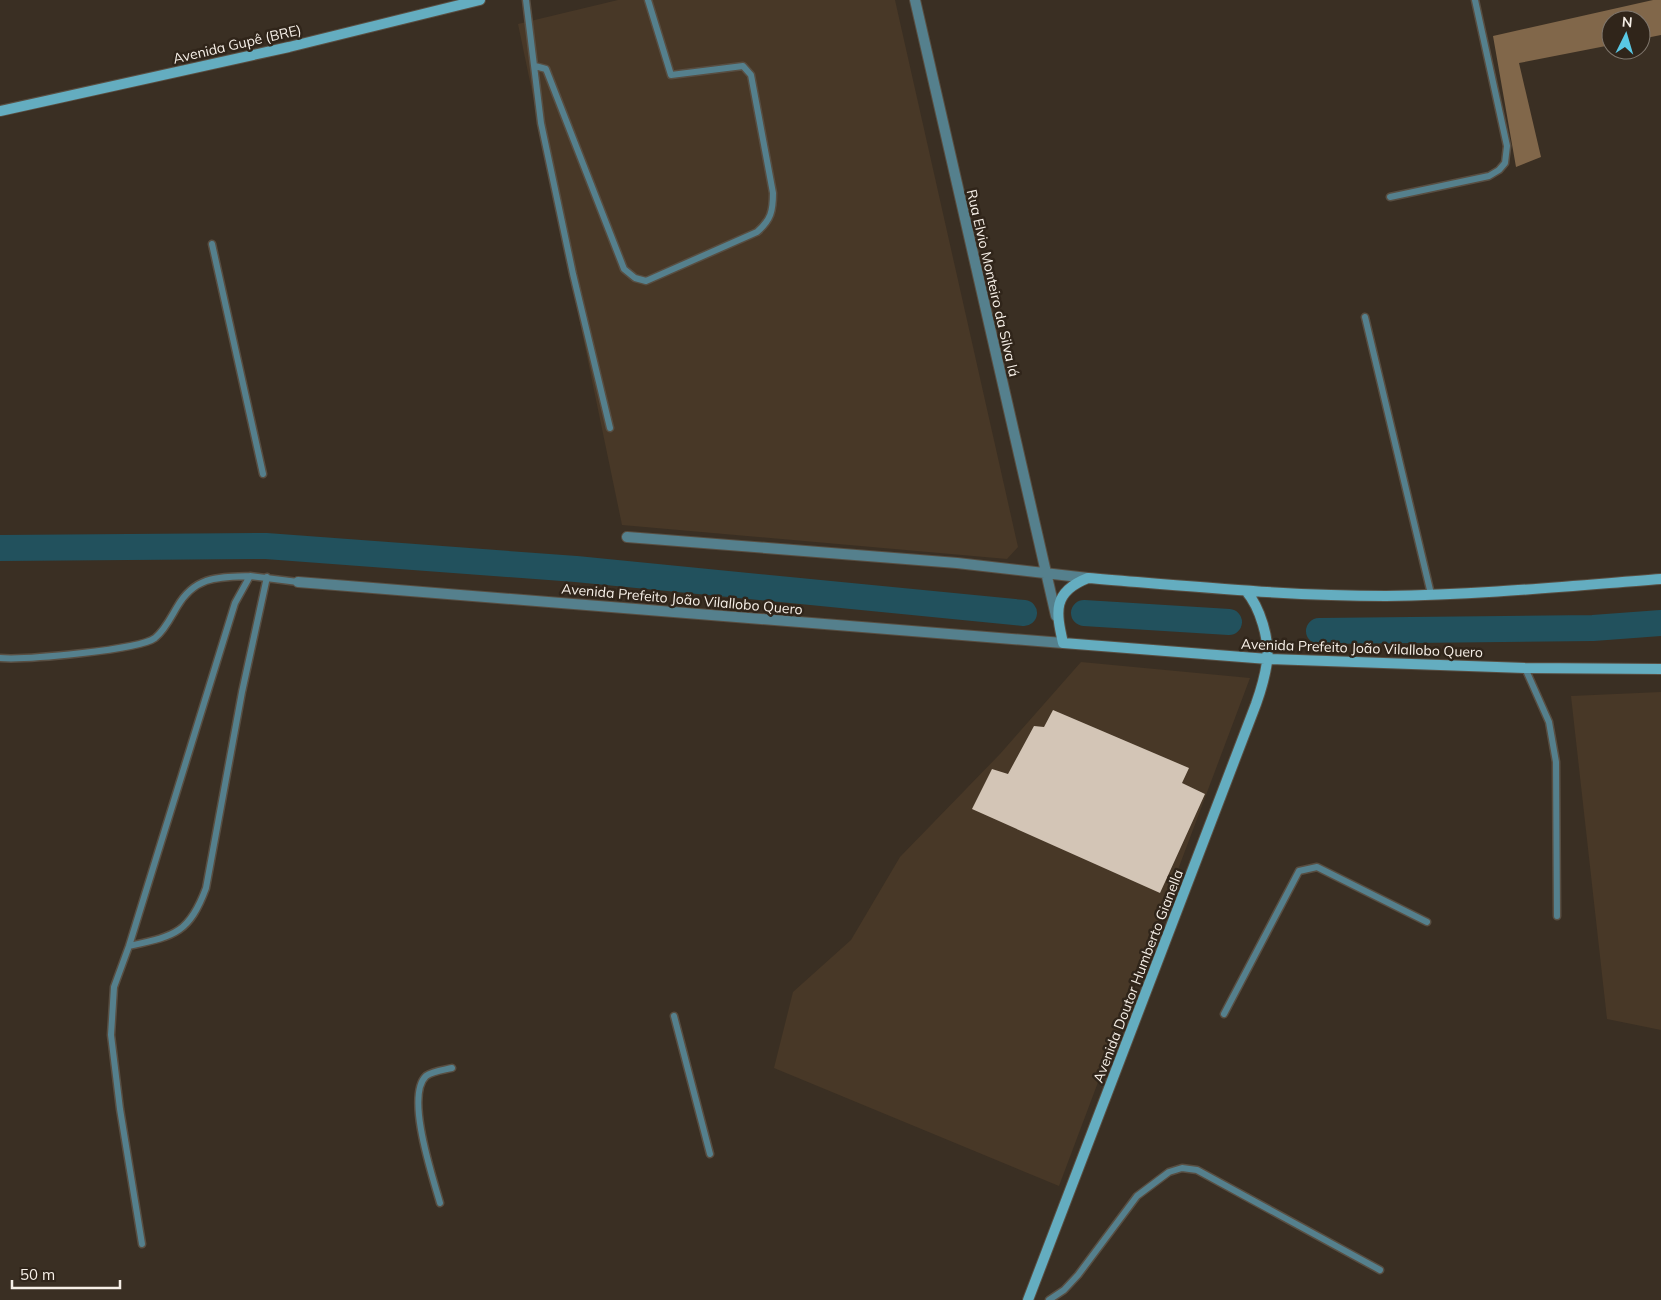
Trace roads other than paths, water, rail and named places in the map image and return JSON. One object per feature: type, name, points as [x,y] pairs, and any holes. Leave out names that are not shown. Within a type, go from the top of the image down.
[{"type":"main road","name":"Avenida Gupê (BRE)","points":[[0,111],[289,46],[480,0]]},
{"type":"main road","points":[[1063,643],[1056,616],[1059,604],[1065,594],[1078,582],[1088,578],[1246,591],[1355,596],[1431,594],[1661,579]]},
{"type":"main road","points":[[1246,591],[1252,598],[1258,611],[1268,659]]},
{"type":"main road","name":"Avenida Prefeito João Vilallobo Quero","points":[[1063,643],[1268,659],[1525,668],[1661,669]]},
{"type":"main road","name":"Avenida Doutor Humberto Gianella","points":[[1028,1300],[1256,704],[1268,659]]},
{"type":"street","name":"Rua Elvio Monteiro da Silva Iá","points":[[915,0],[1046,573]]},
{"type":"street","points":[[627,537],[957,563],[1088,578]]},
{"type":"street","points":[[1046,573],[1056,616]]},
{"type":"street","name":"Avenida Prefeito João Vilallobo Quero","points":[[298,582],[1063,643]]},
{"type":"lane","points":[[526,0],[541,123],[573,274],[610,428]]},
{"type":"lane","points":[[535,66],[546,69],[624,269],[635,278],[646,281],[757,232],[770,221],[773,208],[773,193],[751,76],[743,66],[671,75],[648,0]]},
{"type":"lane","points":[[1390,197],[1489,176],[1506,163],[1507,146],[1498,98],[1475,0]]},
{"type":"lane","points":[[212,244],[263,474]]},
{"type":"lane","points":[[1365,318],[1431,594]]},
{"type":"lane","points":[[142,1244],[120,1109],[111,1034],[114,987],[129,946],[223,638],[235,603],[250,576]]},
{"type":"lane","points":[[0,658],[114,649],[154,638],[169,621],[182,598],[205,579],[250,576],[298,582]]},
{"type":"lane","points":[[129,946],[176,933],[197,913],[200,905],[206,888],[242,692],[267,577]]},
{"type":"lane","points":[[1525,668],[1549,722],[1556,762],[1557,916]]},
{"type":"lane","points":[[1224,1014],[1299,871],[1316,867],[1427,922]]},
{"type":"lane","points":[[674,1016],[710,1154]]},
{"type":"lane","points":[[440,1203],[417,1104],[421,1084],[427,1076],[452,1068]]},
{"type":"lane","points":[[1049,1300],[1064,1290],[1078,1275],[1137,1196],[1169,1172],[1182,1168],[1197,1170],[1380,1270]]},
{"type":"waterway","points":[[0,548],[266,546],[576,569],[1024,613]]},
{"type":"waterway","points":[[1084,613],[1229,622]]},
{"type":"waterway","points":[[1319,631],[1593,628],[1661,623]]}]
